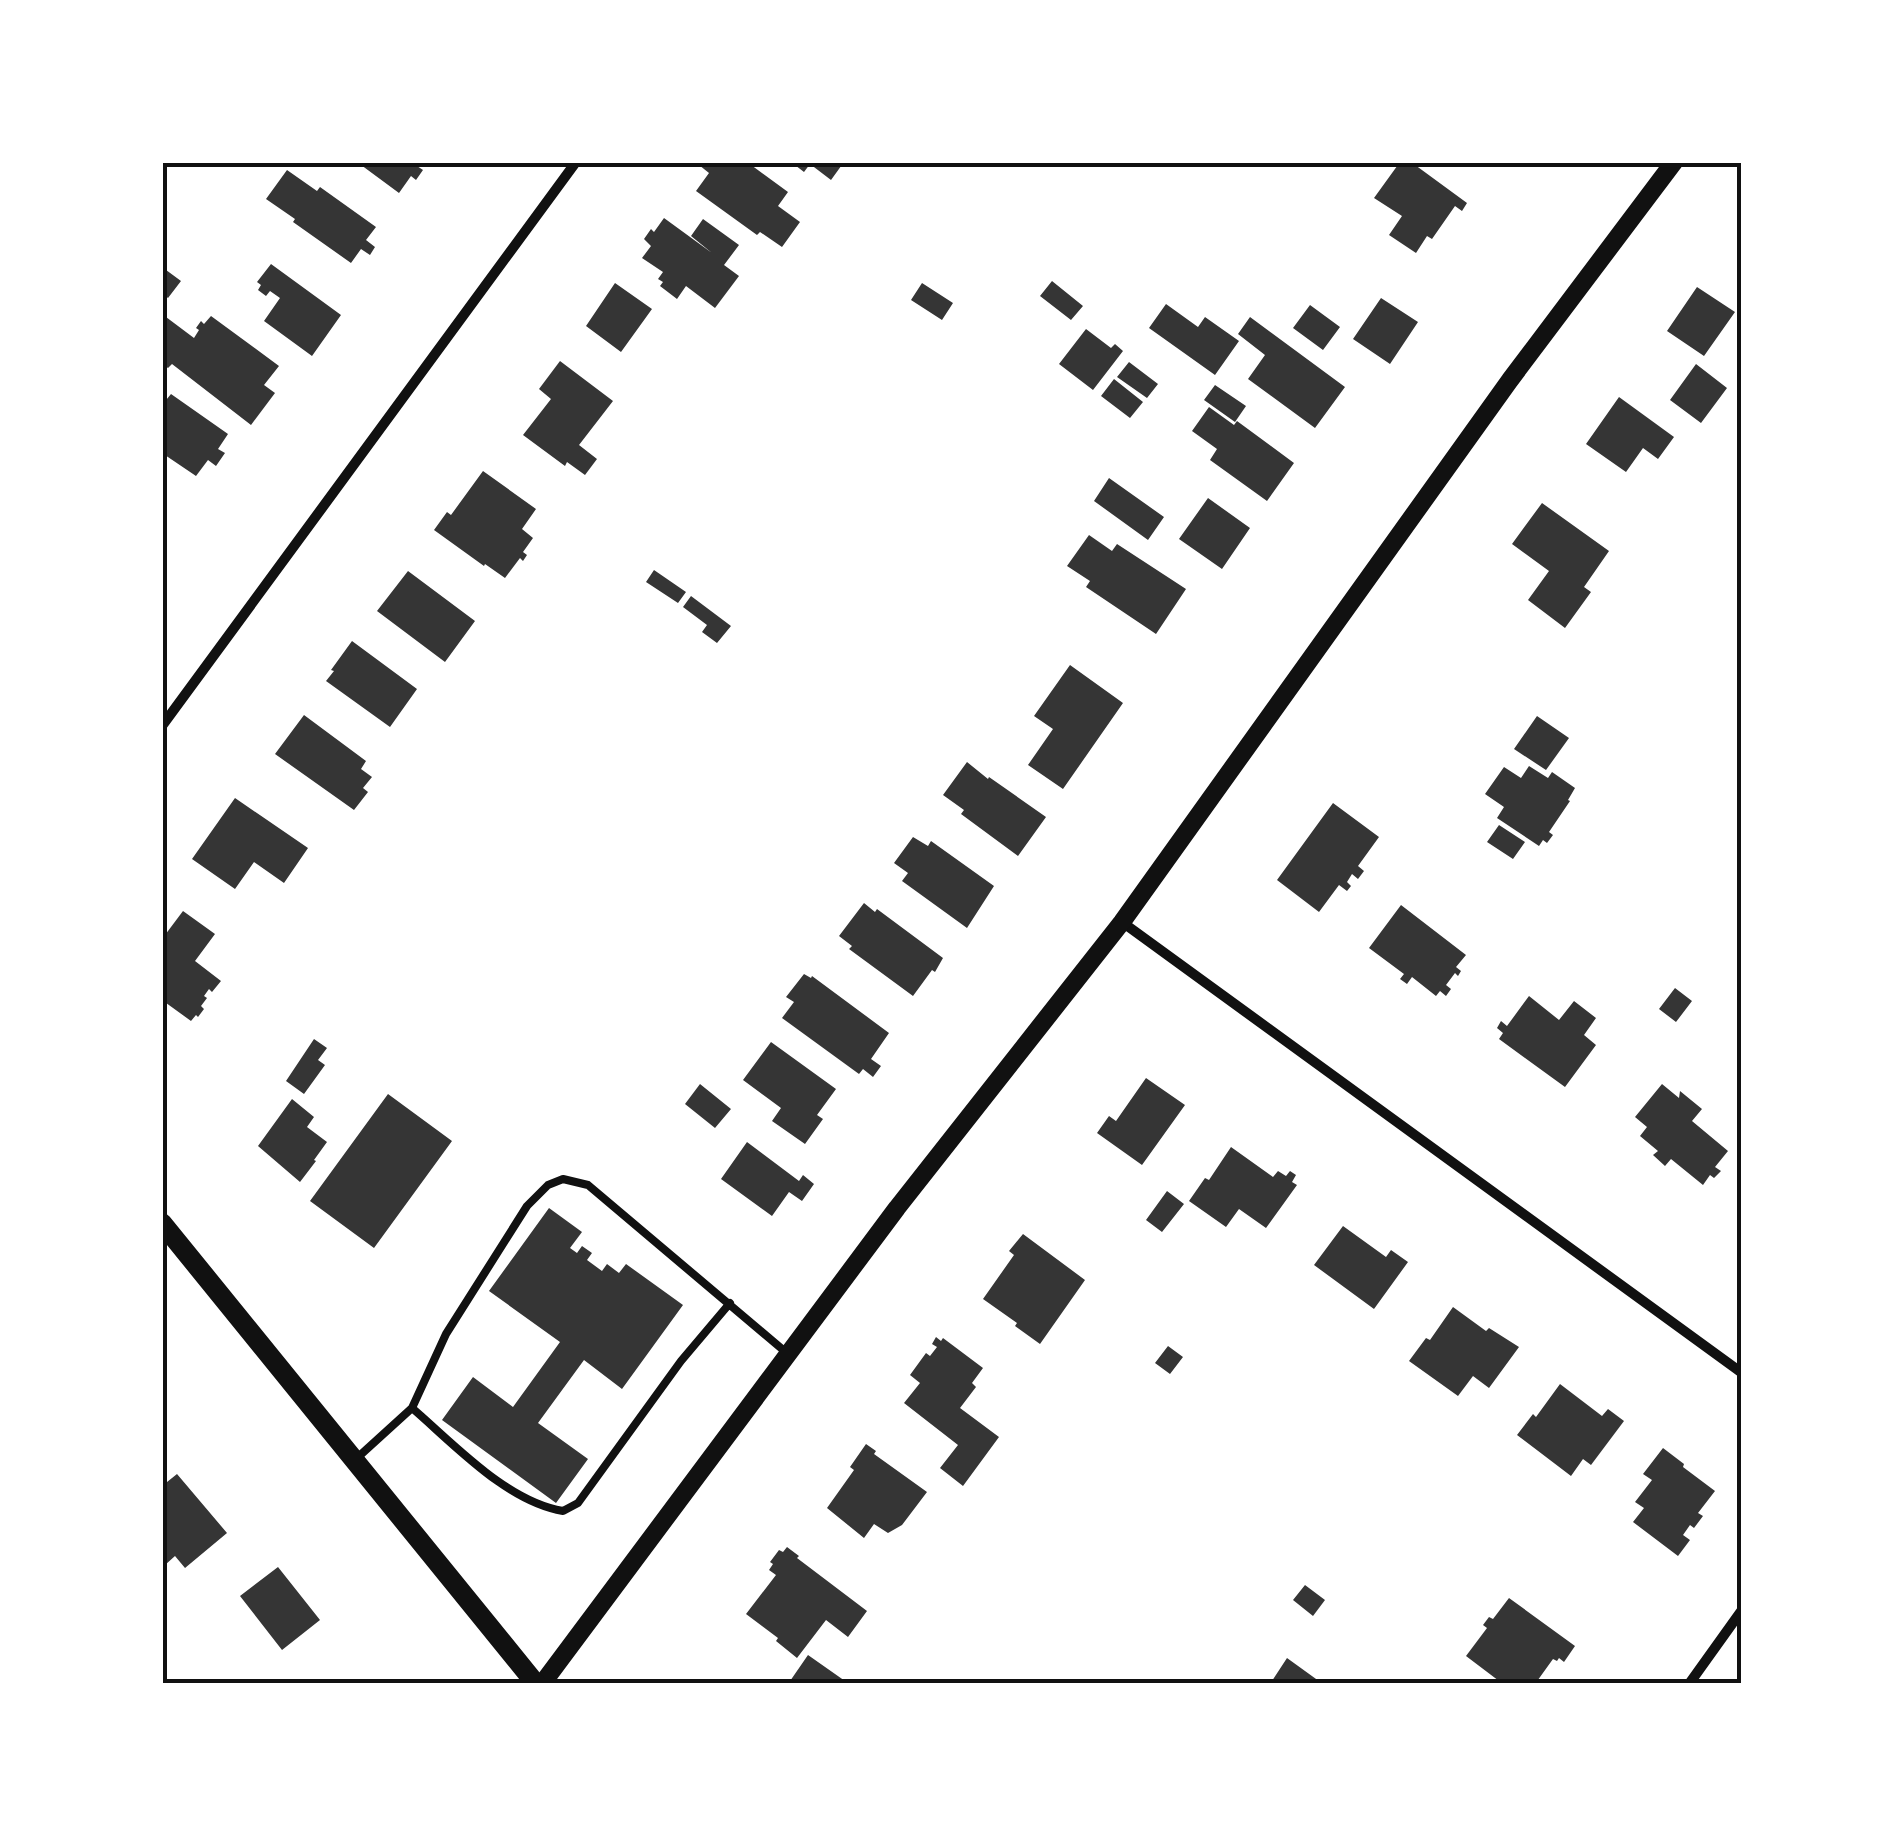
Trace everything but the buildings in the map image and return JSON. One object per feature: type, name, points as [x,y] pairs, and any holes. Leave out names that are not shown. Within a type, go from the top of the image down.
[{"type":"main road","points":[[162,1223],[539,1684]]},
{"type":"street","points":[[162,726],[576,162]]},
{"type":"street","points":[[539,1684],[909,1192],[1122,922],[1510,380],[1674,162]]},
{"type":"street","points":[[1122,922],[1742,1373]]},
{"type":"street","points":[[1689,1684],[1742,1610]]},
{"type":"lane","points":[[355,1460],[412,1408],[446,1334],[527,1206],[548,1185],[563,1179],[588,1185],[788,1354]]},
{"type":"lane","points":[[412,1408],[516,1493],[563,1511],[578,1503],[681,1361],[730,1303]]}]
